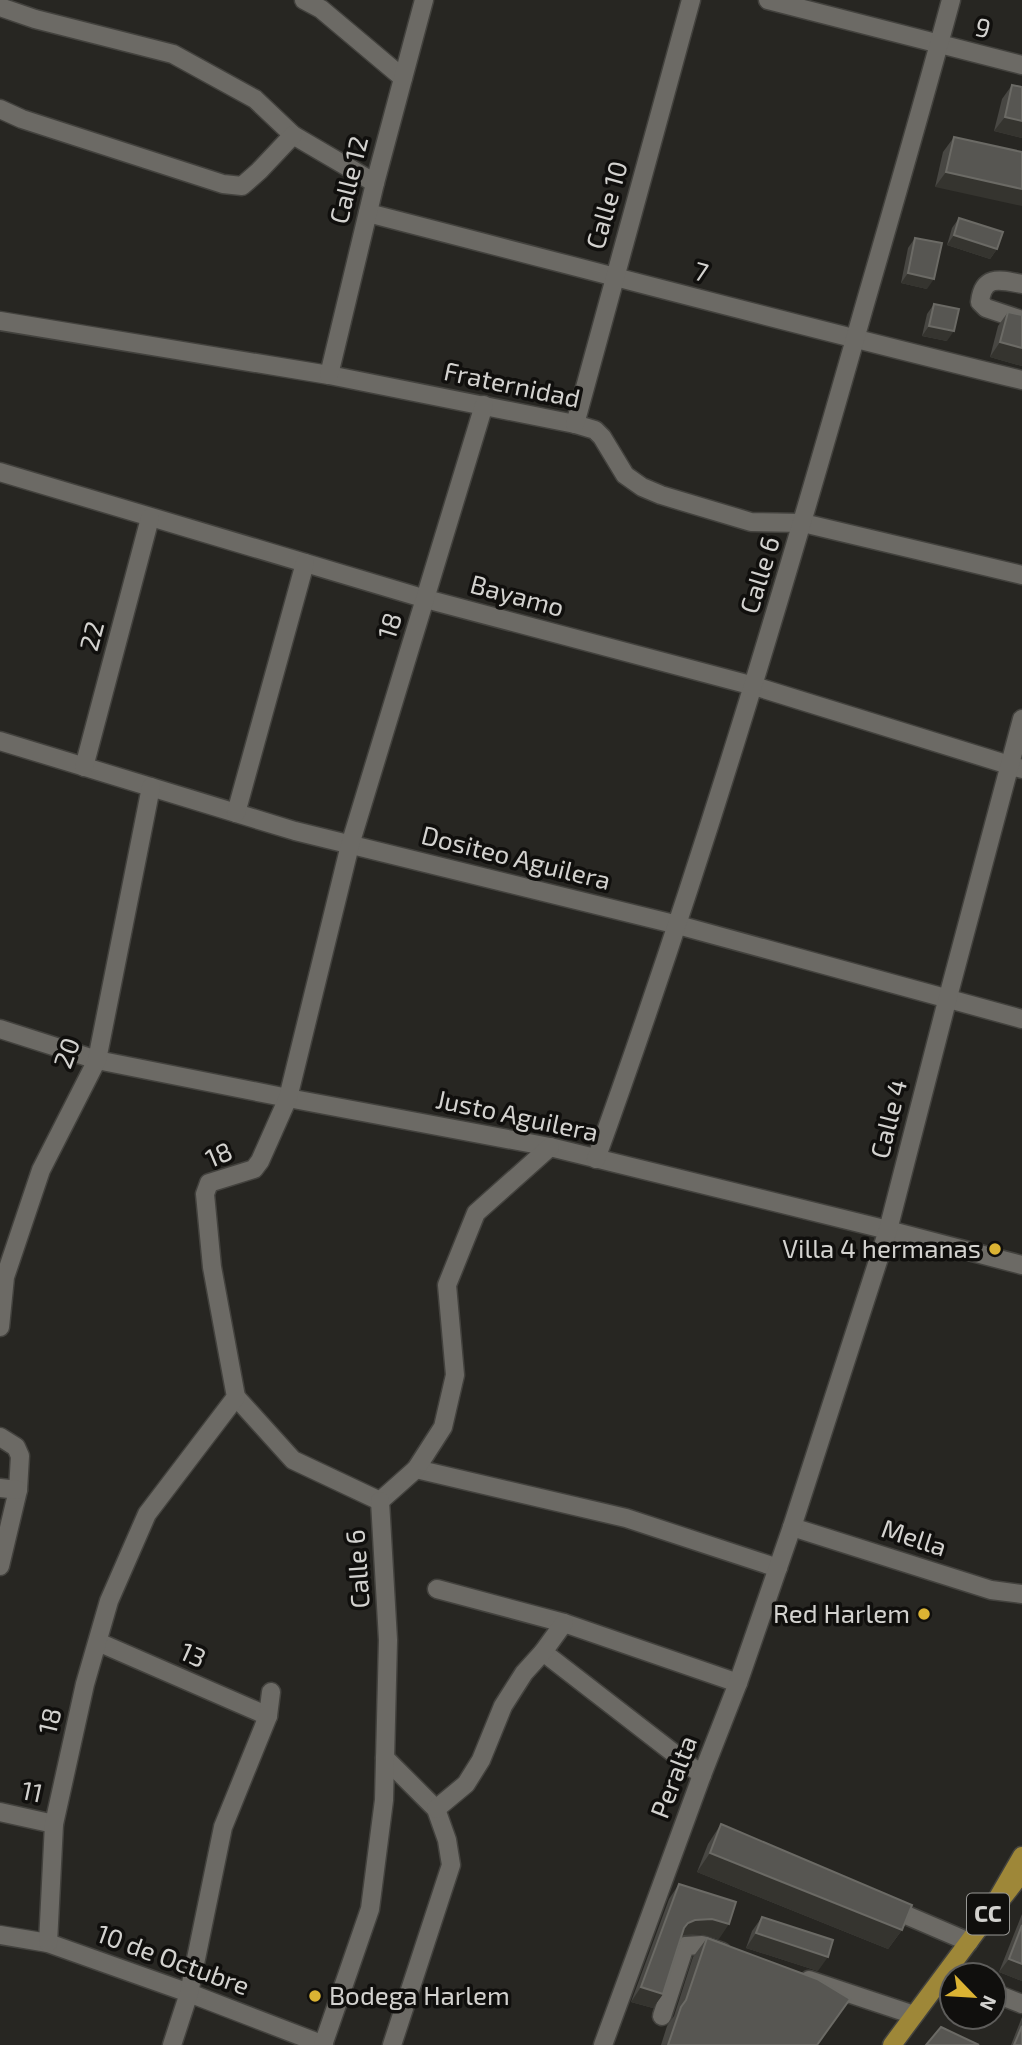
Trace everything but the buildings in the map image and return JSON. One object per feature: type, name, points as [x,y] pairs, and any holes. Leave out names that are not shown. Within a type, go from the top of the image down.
[{"type":"main road","name":"CC","points":[[985,1920],[1022,1856]]},
{"type":"main road","name":"CC","points":[[957,1961],[969,1941],[1022,1873]]},
{"type":"main road","name":"CC","points":[[892,2045],[938,1988]]},
{"type":"street","points":[[304,0],[321,9],[403,78]]},
{"type":"street","name":"Calle 12","points":[[329,375],[375,183],[424,0]]},
{"type":"street","name":"Calle 10","points":[[575,424],[691,0]]},
{"type":"street","name":"9","points":[[768,0],[1022,65]]},
{"type":"street","name":"Calle 6","points":[[596,1159],[678,925],[754,686],[803,523],[951,0]]},
{"type":"street","points":[[0,7],[35,19],[173,54],[256,99],[293,135],[375,183]]},
{"type":"street","points":[[0,108],[22,120],[128,155],[223,184],[242,186],[259,172],[293,135]]},
{"type":"street","name":"7","points":[[368,213],[855,340],[1022,380]]},
{"type":"street","points":[[1022,284],[992,281],[986,284],[980,302],[986,308],[1022,320]]},
{"type":"street","name":"Fraternidad","points":[[0,321],[329,375],[575,424],[595,430],[625,475],[642,487],[661,495],[751,522],[803,523],[1022,575]]},
{"type":"street","name":"18","points":[[48,1943],[54,1824],[85,1684],[109,1601],[147,1514],[236,1397],[212,1267],[205,1194],[209,1183],[254,1169],[288,1098],[349,845],[484,405]]},
{"type":"street","name":"Bayamo","points":[[0,472],[426,599],[754,686],[1016,767]]},
{"type":"street","name":"22","points":[[84,767],[150,518]]},
{"type":"street","points":[[236,813],[305,564]]},
{"type":"street","name":"Calle 4","points":[[792,1527],[888,1230],[948,997],[1016,767],[1022,719]]},
{"type":"street","name":"Dositeo Aguilera","points":[[0,741],[349,845],[678,925],[1022,1019]]},
{"type":"street","name":"20","points":[[0,1327],[5,1277],[41,1170],[97,1060],[151,787]]},
{"type":"street","name":"Justo Aguilera","points":[[0,1029],[97,1060],[550,1147],[1022,1265]]},
{"type":"street","name":"Calle 6","points":[[324,2045],[370,1909],[384,1800],[388,1640],[380,1501],[416,1469],[443,1427],[455,1375],[447,1285],[476,1213],[550,1147]]},
{"type":"street","points":[[236,1397],[293,1460],[380,1501]]},
{"type":"street","points":[[0,1437],[16,1447],[20,1455],[9,1489],[0,1566]]},
{"type":"street","points":[[416,1469],[626,1518],[778,1568]]},
{"type":"street","name":"Peralta","points":[[603,2045],[738,1683],[792,1527]]},
{"type":"street","name":"Mella","points":[[792,1527],[990,1590],[1022,1594]]},
{"type":"street","points":[[437,1589],[564,1623],[738,1683]]},
{"type":"street","points":[[436,1809],[466,1784],[481,1760],[503,1706],[524,1673],[564,1623]]},
{"type":"street","name":"13","points":[[98,1642],[268,1716]]},
{"type":"street","points":[[543,1652],[702,1775]]},
{"type":"street","points":[[172,2045],[189,1993],[223,1827],[268,1716],[271,1692]]},
{"type":"street","points":[[385,1758],[436,1809],[447,1840],[451,1865],[392,2045]]},
{"type":"street","name":"11","points":[[0,1812],[54,1824]]},
{"type":"street","points":[[866,1898],[969,1941]]},
{"type":"street","name":"10 de Octubre","points":[[0,1935],[48,1943],[324,2045]]},
{"type":"street","points":[[662,2016],[685,1946],[702,1945],[741,1958]]},
{"type":"street","points":[[794,1975],[914,2015]]},
{"type":"place","name":"Villa 4 hermanas","points":[[995,1249]]},
{"type":"place","name":"Red Harlem","points":[[924,1614]]},
{"type":"place","name":"Bodega Harlem","points":[[315,1996]]}]
